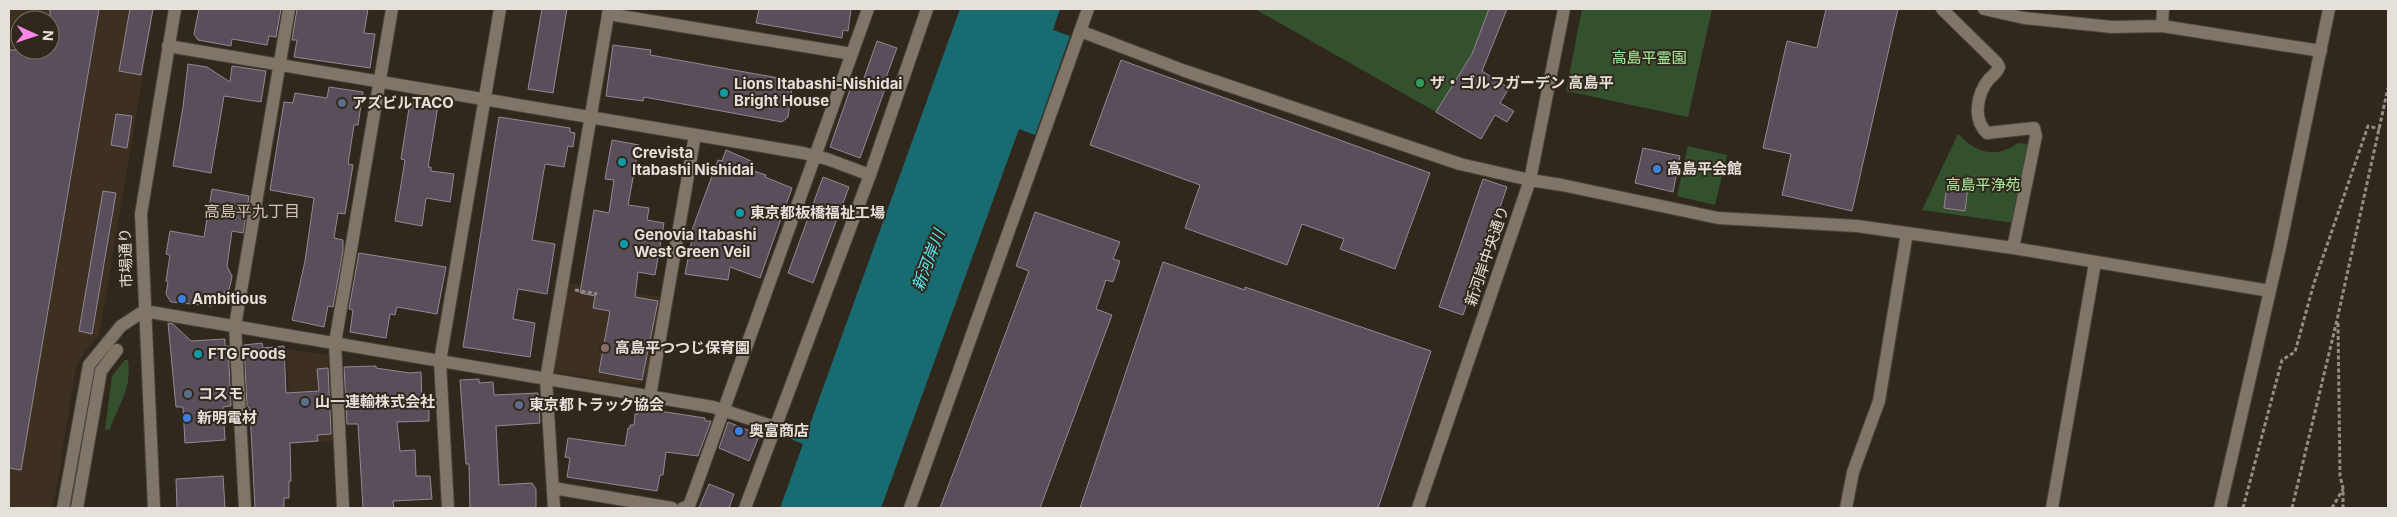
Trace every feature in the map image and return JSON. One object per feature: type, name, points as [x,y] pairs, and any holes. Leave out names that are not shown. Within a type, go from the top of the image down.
[{"type":"street","name":"市場通り","points":[[154,508],[141,214],[175,9]]},
{"type":"street","points":[[245,508],[235,326],[289,9]]},
{"type":"street","points":[[343,508],[334,343],[392,9]]},
{"type":"street","points":[[448,508],[440,361],[500,9]]},
{"type":"street","points":[[683,508],[689,506],[725,410],[868,9]]},
{"type":"street","points":[[745,508],[870,175],[927,9]]},
{"type":"street","points":[[910,508],[1088,9]]},
{"type":"street","name":"新河岸中央通り","points":[[1418,508],[1530,180],[1564,9]]},
{"type":"street","points":[[1942,9],[1999,67],[1980,96],[1977,113],[1979,126],[1987,133],[2034,128],[2036,136],[2013,248]]},
{"type":"street","points":[[1984,9],[2024,18],[2112,27],[2162,26],[2321,52]]},
{"type":"street","points":[[2162,26],[2163,9]]},
{"type":"street","points":[[2220,508],[2270,291],[2330,9]]},
{"type":"street","points":[[554,508],[546,379],[609,11],[852,54]]},
{"type":"street","points":[[1080,31],[1185,71],[1460,164],[1530,180],[1562,184],[1718,218],[1857,226],[2013,248],[2270,291]]},
{"type":"street","points":[[168,46],[816,156],[870,175]]},
{"type":"street","points":[[650,396],[695,135]]},
{"type":"street","points":[[1846,508],[1853,472],[1879,401],[1907,233]]},
{"type":"street","points":[[2052,508],[2095,263]]},
{"type":"street","points":[[63,508],[87,370],[91,361],[121,326],[144,311],[650,396],[725,410],[775,427]]},
{"type":"street","points":[[77,508],[101,371],[117,350]]},
{"type":"street","points":[[553,488],[672,508]]},
{"type":"path","points":[[2292,508],[2337,320],[2388,88]]},
{"type":"path","points":[[2243,508],[2282,360],[2295,352],[2314,283],[2368,126],[2380,129]]},
{"type":"path","points":[[574,290],[597,294]]},
{"type":"path","points":[[2337,320],[2339,330],[2340,476],[2343,488],[2343,508]]},
{"type":"path","points":[[2332,508],[2343,488]]},
{"type":"shaded area","points":[[9,9],[154,9],[99,335],[81,357],[76,369],[53,508],[9,508]]},
{"type":"shaded area","name":"高島平つつじ保育園","points":[[568,283],[661,297],[647,380],[638,385],[553,372]]},
{"type":"shaded area","points":[[286,349],[328,355],[333,441],[292,444]]},
{"type":"green space","name":"ザ・ゴルフガーデン 高島平","points":[[1255,9],[1489,9],[1472,54],[1436,112]]},
{"type":"green space","name":"高島平霊園","points":[[1582,9],[1712,9],[1688,117],[1566,91]]},
{"type":"green space","name":"高島平浄苑","points":[[1958,134],[1972,146],[1986,152],[2002,151],[2018,143],[2029,144],[2014,223],[1922,210]]},
{"type":"green space","points":[[1688,146],[1727,155],[1715,205],[1677,196]]},
{"type":"green space","points":[[125,360],[128,360],[129,370],[124,396],[110,429],[105,430],[112,376]]},
{"type":"water","name":"新河岸川","points":[[960,9],[1060,9],[1053,30],[1070,36],[1035,135],[1019,129],[881,508],[780,508],[803,444],[791,439],[793,433],[806,435]]},
{"type":"building","points":[[99,9],[21,470],[9,468],[9,50],[10,60],[60,60],[60,10],[50,10]]},
{"type":"building","points":[[130,9],[153,9],[141,75],[119,71]]},
{"type":"building","points":[[199,9],[281,9],[276,37],[269,36],[267,45],[232,39],[231,46],[198,40],[194,34]]},
{"type":"building","points":[[297,9],[368,9],[364,33],[375,34],[370,68],[294,57],[297,40],[292,40]]},
{"type":"building","points":[[542,9],[567,9],[553,93],[528,89]]},
{"type":"building","points":[[759,9],[851,9],[848,31],[843,30],[842,38],[756,23]]},
{"type":"building","points":[[1489,9],[1507,9],[1482,71],[1509,88],[1500,103],[1514,111],[1507,122],[1495,115],[1481,139],[1436,112],[1472,54]]},
{"type":"building","points":[[1826,9],[1898,9],[1852,211],[1782,195],[1791,154],[1763,148],[1787,41],[1817,48]]},
{"type":"building","points":[[877,41],[897,48],[882,88],[885,89],[860,158],[830,147],[854,78],[863,81]]},
{"type":"building","name":"Lions Itabashi-Nishidai Bright House","points":[[613,45],[651,50],[650,55],[784,79],[792,87],[788,117],[782,122],[644,97],[643,101],[606,96]]},
{"type":"building","points":[[1121,60],[1430,173],[1395,269],[1340,249],[1344,239],[1302,224],[1287,265],[1185,228],[1200,185],[1090,145]]},
{"type":"building","points":[[188,64],[207,67],[230,82],[232,66],[266,71],[261,102],[224,96],[211,173],[173,166]]},
{"type":"building","points":[[329,87],[363,92],[358,125],[354,125],[348,164],[353,165],[345,214],[338,213],[334,238],[343,240],[343,251],[333,307],[328,306],[324,327],[292,320],[305,261],[314,198],[270,190],[284,102],[293,103],[295,93],[327,98]]},
{"type":"building","points":[[410,102],[438,106],[428,167],[431,167],[431,171],[454,174],[450,202],[426,198],[422,226],[395,221],[405,160],[401,159]]},
{"type":"building","points":[[116,114],[132,116],[127,148],[111,145]]},
{"type":"building","points":[[499,117],[570,128],[570,132],[575,133],[573,147],[568,146],[564,167],[545,164],[532,240],[555,244],[547,294],[518,289],[513,319],[535,323],[530,357],[463,347]]},
{"type":"building","points":[[612,140],[639,145],[628,205],[649,208],[647,220],[664,223],[655,275],[638,272],[635,297],[658,301],[642,380],[599,372],[610,311],[593,308],[595,296],[580,293],[594,210],[609,213],[614,180],[605,179]]},
{"type":"building","points":[[1643,148],[1680,156],[1673,192],[1635,183]]},
{"type":"building","name":"東京都板橋福祉工場","points":[[726,150],[751,161],[748,169],[766,175],[765,177],[792,188],[760,278],[730,267],[728,280],[685,274],[692,239],[689,238],[718,160],[722,161]]},
{"type":"building","points":[[823,177],[849,187],[813,283],[788,273]]},
{"type":"building","points":[[1483,179],[1507,187],[1463,315],[1439,307]]},
{"type":"building","points":[[1947,185],[1968,187],[1965,211],[1944,208]]},
{"type":"building","points":[[212,189],[249,196],[243,233],[232,231],[227,266],[232,276],[228,292],[225,291],[224,297],[215,296],[212,306],[171,302],[166,294],[170,255],[166,254],[170,231],[204,237]]},
{"type":"building","points":[[103,191],[116,193],[92,334],[79,331]]},
{"type":"building","points":[[1035,212],[1120,242],[1113,259],[1120,261],[1113,282],[1106,280],[1096,309],[1112,315],[1040,508],[940,508],[1029,271],[1016,266]]},
{"type":"building","points":[[359,253],[446,267],[437,314],[397,307],[395,315],[390,314],[386,338],[350,332],[353,310],[349,309]]},
{"type":"building","points":[[1163,262],[1245,290],[1245,287],[1431,351],[1378,508],[1080,508]]},
{"type":"building","points":[[168,323],[173,324],[191,341],[225,339],[225,346],[228,346],[231,406],[223,407],[225,440],[185,443],[183,407],[176,407]]},
{"type":"building","points":[[262,343],[263,348],[284,346],[286,393],[319,391],[317,369],[328,368],[331,434],[317,435],[318,441],[290,443],[291,481],[289,481],[289,498],[284,498],[284,508],[255,508],[250,410],[247,405],[244,345]]},
{"type":"building","points":[[376,366],[376,368],[410,373],[421,372],[422,407],[429,407],[429,421],[397,422],[400,451],[415,450],[416,476],[430,476],[432,499],[393,501],[394,508],[363,508],[358,424],[347,424],[344,367]]},
{"type":"building","points":[[479,379],[479,383],[493,382],[494,395],[538,393],[540,423],[496,426],[499,485],[532,483],[536,489],[536,508],[470,508],[469,464],[466,464],[460,380]]},
{"type":"building","points":[[639,408],[705,418],[705,421],[711,421],[698,456],[666,452],[663,475],[660,475],[657,491],[567,477],[570,458],[565,457],[568,438],[625,446],[628,428],[630,428],[630,425],[634,425],[635,414],[638,414]]},
{"type":"building","points":[[728,422],[759,436],[749,461],[719,448]]},
{"type":"building","points":[[223,476],[225,508],[177,508],[176,479]]},
{"type":"building","points":[[709,484],[734,494],[729,508],[699,508]]},
{"type":"place","name":"ザ・ゴルフガーデン 高島平","points":[[1420,83]]},
{"type":"place","name":"Lions Itabashi-Nishidai Bright House","points":[[724,93]]},
{"type":"place","name":"アズビルTACO","points":[[342,103]]},
{"type":"place","name":"Crevista Itabashi Nishidai","points":[[622,162]]},
{"type":"place","name":"高島平会館","points":[[1657,169]]},
{"type":"place","name":"東京都板橋福祉工場","points":[[740,213]]},
{"type":"place","name":"Genovia Itabashi West Green Veil","points":[[624,244]]},
{"type":"place","name":"Ambitious","points":[[182,299]]},
{"type":"place","name":"高島平つつじ保育園","points":[[605,348]]},
{"type":"place","name":"FTG Foods","points":[[198,354]]},
{"type":"place","name":"コスモ","points":[[188,394]]},
{"type":"place","name":"山一連輸株式会社","points":[[305,402]]},
{"type":"place","name":"東京都トラック協会","points":[[519,405]]},
{"type":"place","name":"新明電材","points":[[187,418]]},
{"type":"place","name":"奥富商店","points":[[739,431]]},
{"type":"district","name":"高島平九丁目","points":[[252,211]]}]
